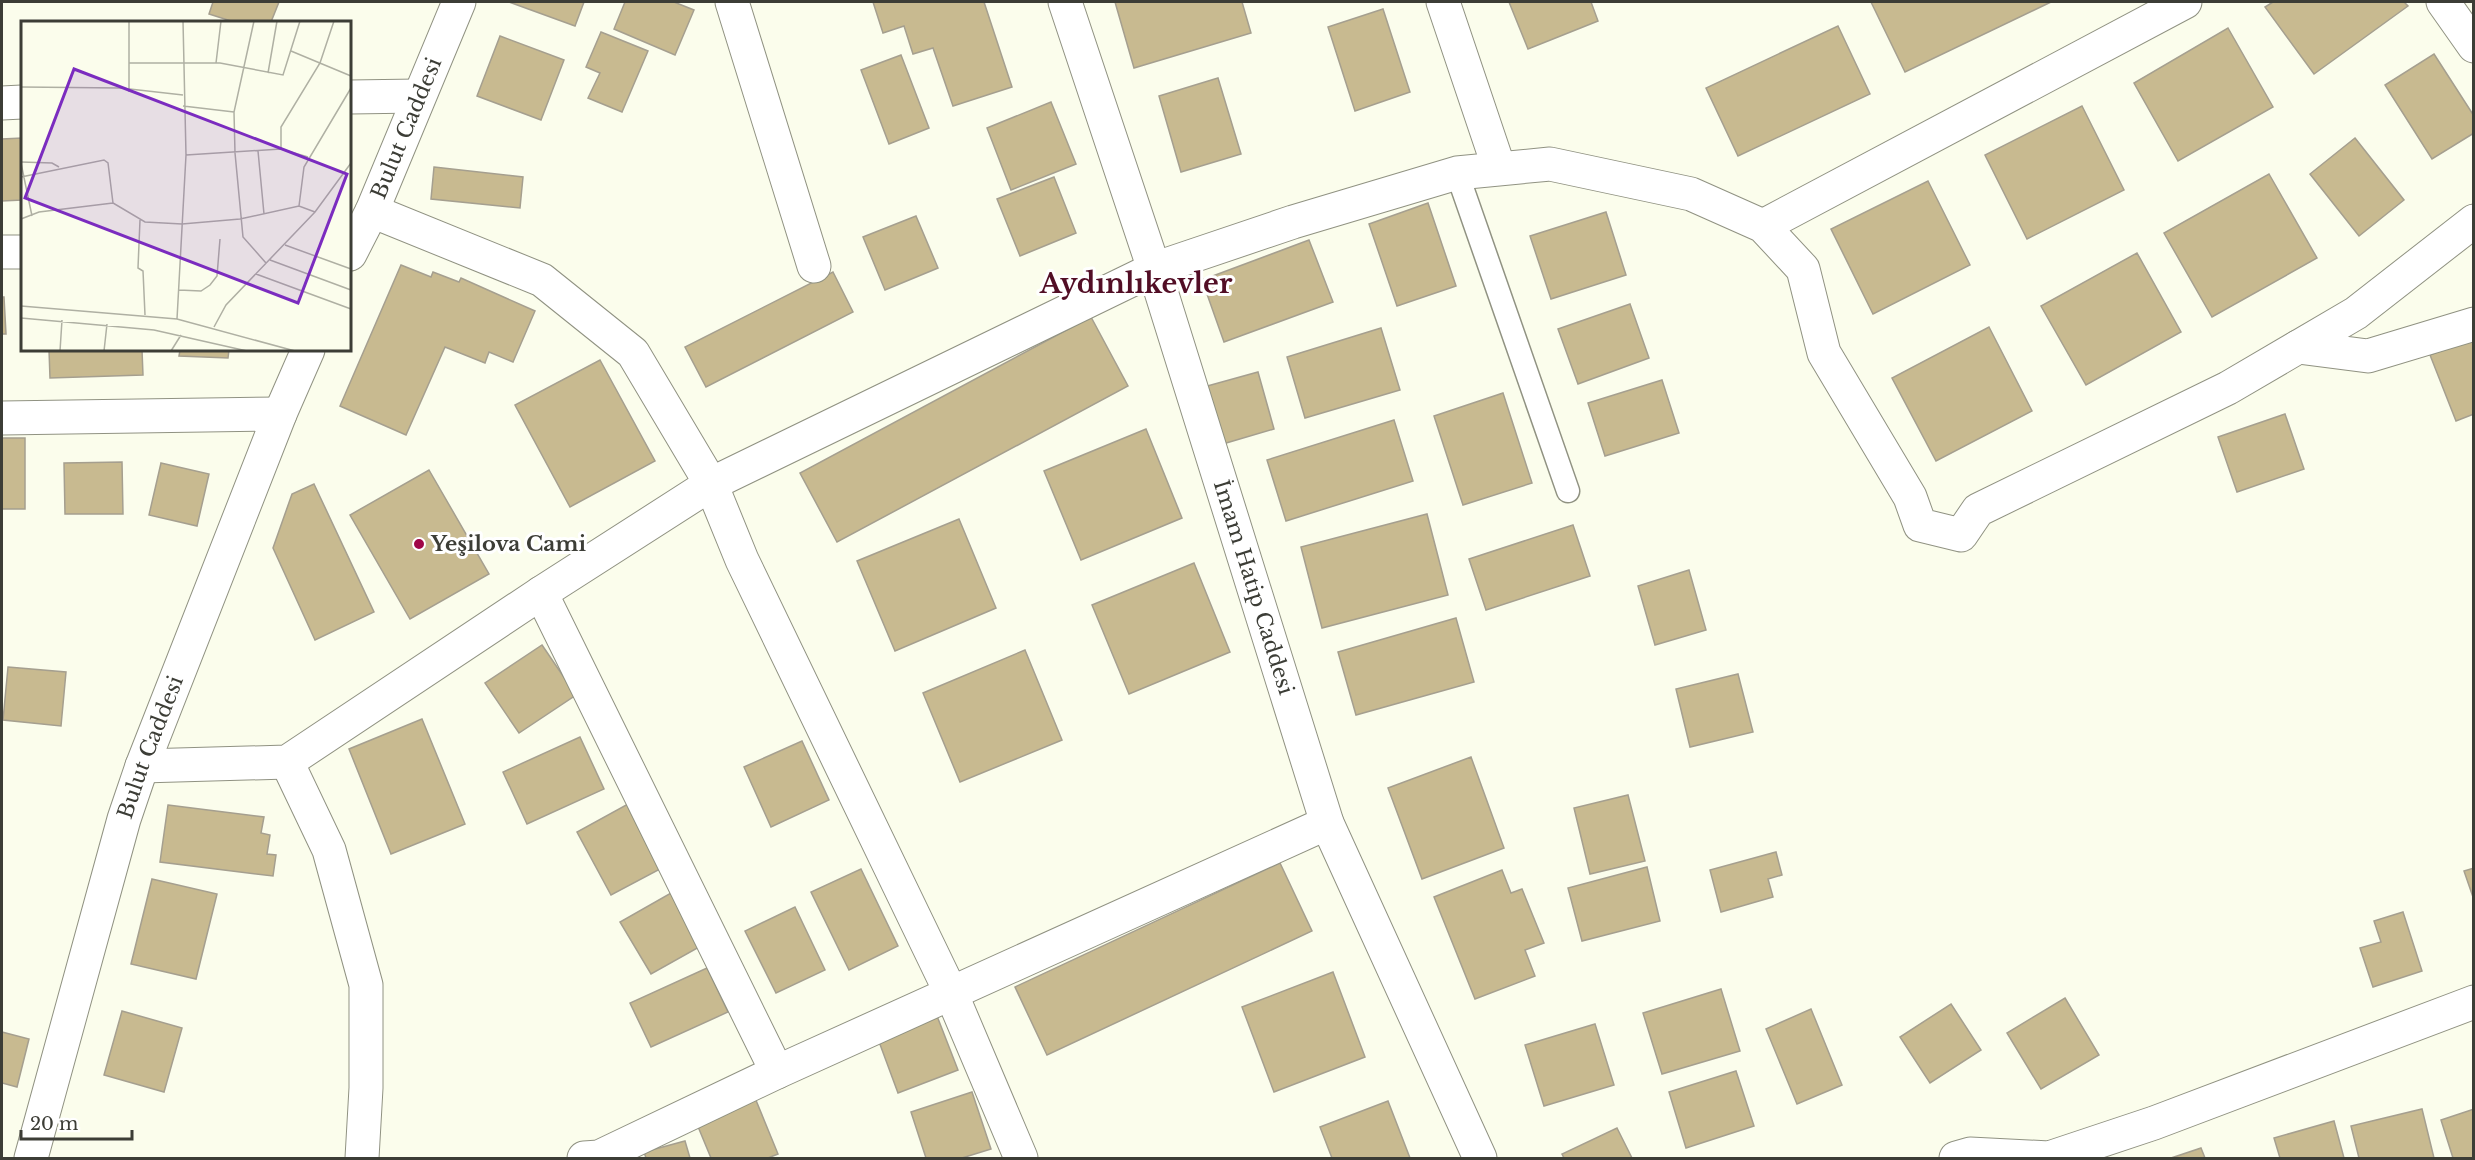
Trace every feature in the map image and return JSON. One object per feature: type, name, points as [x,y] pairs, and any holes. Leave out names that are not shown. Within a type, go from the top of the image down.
[{"type":"street","name":"Bulut Caddesi","points":[[351,252],[372,211],[459,2]]},
{"type":"street","points":[[732,2],[814,266]]},
{"type":"street","name":"İmam Hatip Caddesi","points":[[1065,2],[1154,269],[1327,823],[1480,1158]]},
{"type":"street","points":[[1443,2],[1499,168]]},
{"type":"street","points":[[1763,226],[2185,2]]},
{"type":"street","points":[[2443,2],[2474,46]]},
{"type":"street","points":[[351,97],[418,96]]},
{"type":"street","points":[[2,103],[21,102]]},
{"type":"street","points":[[142,766],[286,762],[541,593],[711,484],[1154,269],[1293,222],[1457,173],[1550,164],[1691,194],[1763,226],[1803,269],[1824,353],[1910,497],[1920,525],[1961,535],[1977,510],[2228,388],[2356,313],[2474,221]]},
{"type":"street","points":[[372,211],[542,280],[633,353],[711,484],[742,560],[951,993],[1021,1158]]},
{"type":"street","points":[[2,252],[21,252]]},
{"type":"street","points":[[2298,346],[2368,356],[2474,324]]},
{"type":"street","name":"Bulut Caddesi","points":[[31,1158],[124,819],[142,766],[280,414],[308,351]]},
{"type":"street","points":[[2,418],[280,414]]},
{"type":"street","points":[[541,593],[777,1072]]},
{"type":"street","points":[[286,762],[329,850],[366,985],[366,1088],[362,1158]]},
{"type":"street","points":[[594,1158],[777,1072],[1327,823]]},
{"type":"street","points":[[1966,1157],[2049,1158],[2154,1123],[2474,1002]]},
{"type":"lane","points":[[1457,173],[1568,492]]},
{"type":"building","points":[[213,2],[279,2],[271,21],[231,21],[209,14]]},
{"type":"building","points":[[509,2],[584,2],[575,26]]},
{"type":"building","points":[[625,2],[674,2],[694,10],[675,55],[614,29]]},
{"type":"building","points":[[873,2],[984,2],[1012,87],[953,106],[933,48],[913,54],[904,26],[883,33]]},
{"type":"building","points":[[1115,2],[1242,2],[1251,33],[1134,68]]},
{"type":"building","points":[[1509,2],[1591,2],[1598,21],[1528,49]]},
{"type":"building","points":[[1871,2],[2051,2],[1905,72]]},
{"type":"building","points":[[2273,2],[2404,2],[2408,6],[2314,74],[2265,7]]},
{"type":"building","points":[[1383,9],[1410,92],[1355,111],[1328,27]]},
{"type":"building","points":[[1838,26],[1870,94],[1738,156],[1706,88]]},
{"type":"building","points":[[2228,28],[2273,107],[2178,161],[2134,83]]},
{"type":"building","points":[[601,32],[648,51],[622,112],[588,98],[600,73],[586,67]]},
{"type":"building","points":[[500,36],[564,60],[541,120],[477,96]]},
{"type":"building","points":[[2434,54],[2474,116],[2474,133],[2432,159],[2385,85]]},
{"type":"building","points":[[901,55],[929,128],[889,144],[861,70]]},
{"type":"building","points":[[1218,78],[1241,154],[1181,172],[1159,96]]},
{"type":"building","points":[[1051,102],[1076,164],[1011,190],[987,128]]},
{"type":"building","points":[[2082,106],[2124,190],[2027,239],[1985,155]]},
{"type":"building","points":[[21,138],[21,200],[2,201],[2,139]]},
{"type":"building","points":[[2355,138],[2404,200],[2359,236],[2310,174]]},
{"type":"building","points":[[434,167],[523,177],[520,208],[431,199]]},
{"type":"building","points":[[2269,174],[2317,258],[2212,317],[2164,233]]},
{"type":"building","points":[[1054,177],[1076,233],[1020,256],[997,199]]},
{"type":"building","points":[[1928,181],[1970,265],[1873,314],[1831,229]]},
{"type":"building","points":[[1428,203],[1456,286],[1397,306],[1369,224]]},
{"type":"building","points":[[1606,212],[1626,275],[1551,299],[1530,236]]},
{"type":"building","points":[[916,216],[938,268],[885,290],[863,237]]},
{"type":"building","points":[[1309,240],[1333,302],[1224,342],[1202,280]]},
{"type":"building","points":[[2137,253],[2181,332],[2086,385],[2041,306]]},
{"type":"building","points":[[401,265],[431,277],[433,272],[459,282],[461,278],[535,311],[513,362],[489,352],[485,363],[445,347],[406,435],[340,406]]},
{"type":"building","points":[[833,272],[853,312],[706,387],[685,347]]},
{"type":"building","points":[[2,297],[4,297],[6,334],[2,334]]},
{"type":"building","points":[[1630,304],[1649,358],[1578,384],[1558,329]]},
{"type":"building","points":[[1091,317],[1128,386],[837,542],[800,473]]},
{"type":"building","points":[[1989,327],[2032,411],[1936,461],[1892,378]]},
{"type":"building","points":[[1381,328],[1400,390],[1305,418],[1287,357]]},
{"type":"building","points":[[2474,337],[2474,414],[2456,421],[2430,355]]},
{"type":"building","points":[[49,351],[142,351],[143,375],[50,378]]},
{"type":"building","points":[[180,351],[229,351],[228,358],[179,356]]},
{"type":"building","points":[[600,360],[655,461],[570,507],[515,405]]},
{"type":"building","points":[[1258,372],[1274,429],[1216,446],[1200,388]]},
{"type":"building","points":[[1662,380],[1679,433],[1605,456],[1588,403]]},
{"type":"building","points":[[1503,393],[1532,483],[1463,505],[1434,416]]},
{"type":"building","points":[[2285,414],[2304,469],[2237,492],[2218,437]]},
{"type":"building","points":[[1394,420],[1413,481],[1286,521],[1267,460]]},
{"type":"building","points":[[1146,429],[1182,518],[1081,560],[1044,471]]},
{"type":"building","points":[[2,438],[25,438],[25,509],[2,509]]},
{"type":"building","points":[[122,462],[123,514],[65,514],[64,463]]},
{"type":"building","points":[[161,463],[209,474],[197,526],[149,515]]},
{"type":"building","name":"Yeşilova Cami","points":[[429,470],[489,574],[410,619],[350,515]]},
{"type":"building","points":[[314,484],[374,612],[315,640],[273,548],[292,494]]},
{"type":"building","points":[[1427,514],[1448,595],[1322,628],[1301,547]]},
{"type":"building","points":[[959,519],[996,608],[895,651],[857,561]]},
{"type":"building","points":[[1573,525],[1590,576],[1486,610],[1469,559]]},
{"type":"building","points":[[1194,563],[1230,652],[1129,694],[1092,605]]},
{"type":"building","points":[[1689,570],[1706,630],[1655,645],[1638,586]]},
{"type":"building","points":[[1456,618],[1474,682],[1356,715],[1338,652]]},
{"type":"building","points":[[542,645],[576,695],[519,733],[485,683]]},
{"type":"building","points":[[1025,650],[1062,740],[960,782],[923,693]]},
{"type":"building","points":[[8,667],[66,672],[61,726],[3,720]]},
{"type":"building","points":[[1738,674],[1753,732],[1690,747],[1676,689]]},
{"type":"building","points":[[422,719],[465,824],[391,854],[349,749]]},
{"type":"building","points":[[580,737],[604,789],[527,824],[503,772]]},
{"type":"building","points":[[802,741],[829,800],[771,827],[744,767]]},
{"type":"building","points":[[1471,757],[1504,848],[1422,879],[1388,788]]},
{"type":"building","points":[[1628,795],[1645,861],[1590,874],[1574,808]]},
{"type":"building","points":[[628,804],[662,868],[611,895],[577,832]]},
{"type":"building","points":[[168,805],[264,817],[261,833],[270,835],[267,854],[276,855],[273,876],[160,862]]},
{"type":"building","points":[[1776,852],[1782,875],[1768,879],[1773,897],[1721,912],[1710,870]]},
{"type":"building","points":[[1280,863],[1312,931],[1047,1055],[1015,987]]},
{"type":"building","points":[[1647,867],[1660,921],[1582,941],[1568,888]]},
{"type":"building","points":[[2474,868],[2474,900],[2464,871]]},
{"type":"building","points":[[861,869],[898,946],[849,970],[811,892]]},
{"type":"building","points":[[1502,870],[1511,893],[1522,889],[1544,943],[1525,950],[1535,976],[1475,999],[1434,897]]},
{"type":"building","points":[[152,879],[217,894],[196,979],[131,964]]},
{"type":"building","points":[[671,893],[701,946],[651,974],[620,922]]},
{"type":"building","points":[[795,907],[825,970],[776,993],[745,931]]},
{"type":"building","points":[[2403,912],[2422,971],[2373,987],[2360,948],[2381,942],[2374,921]]},
{"type":"building","points":[[707,968],[728,1012],[651,1047],[630,1003]]},
{"type":"building","points":[[1333,972],[1365,1057],[1274,1092],[1242,1007]]},
{"type":"building","points":[[1721,989],[1740,1051],[1662,1074],[1643,1013]]},
{"type":"building","points":[[2065,998],[2099,1055],[2041,1089],[2007,1033]]},
{"type":"building","points":[[1951,1004],[1981,1050],[1930,1083],[1900,1037]]},
{"type":"building","points":[[1811,1009],[1842,1085],[1797,1104],[1766,1029]]},
{"type":"building","points":[[122,1011],[182,1028],[164,1092],[104,1075]]},
{"type":"building","points":[[937,1016],[958,1070],[898,1093],[878,1039]]},
{"type":"building","points":[[1595,1024],[1614,1085],[1544,1106],[1525,1045]]},
{"type":"building","points":[[2,1032],[29,1039],[17,1087],[2,1083]]},
{"type":"building","points":[[1736,1071],[1754,1126],[1686,1148],[1669,1092]]},
{"type":"building","points":[[972,1092],[991,1149],[962,1158],[926,1158],[911,1112]]},
{"type":"building","points":[[753,1093],[778,1154],[768,1158],[711,1158],[694,1117]]},
{"type":"building","points":[[1388,1101],[1410,1158],[1332,1158],[1320,1127]]},
{"type":"building","points":[[2422,1109],[2434,1158],[2359,1158],[2351,1126]]},
{"type":"building","points":[[2474,1109],[2474,1158],[2453,1158],[2441,1120]]},
{"type":"building","points":[[2334,1121],[2344,1158],[2280,1158],[2274,1138]]},
{"type":"building","points":[[1617,1128],[1632,1158],[1564,1158],[1562,1154]]},
{"type":"building","points":[[685,1141],[690,1158],[646,1158],[644,1152]]},
{"type":"building","points":[[2201,1148],[2205,1158],[2171,1158]]},
{"type":"place","name":"Yeşilova Cami","points":[[419,544]]},
{"type":"district","name":"Aydınlıkevler","points":[[1136,284]]}]
